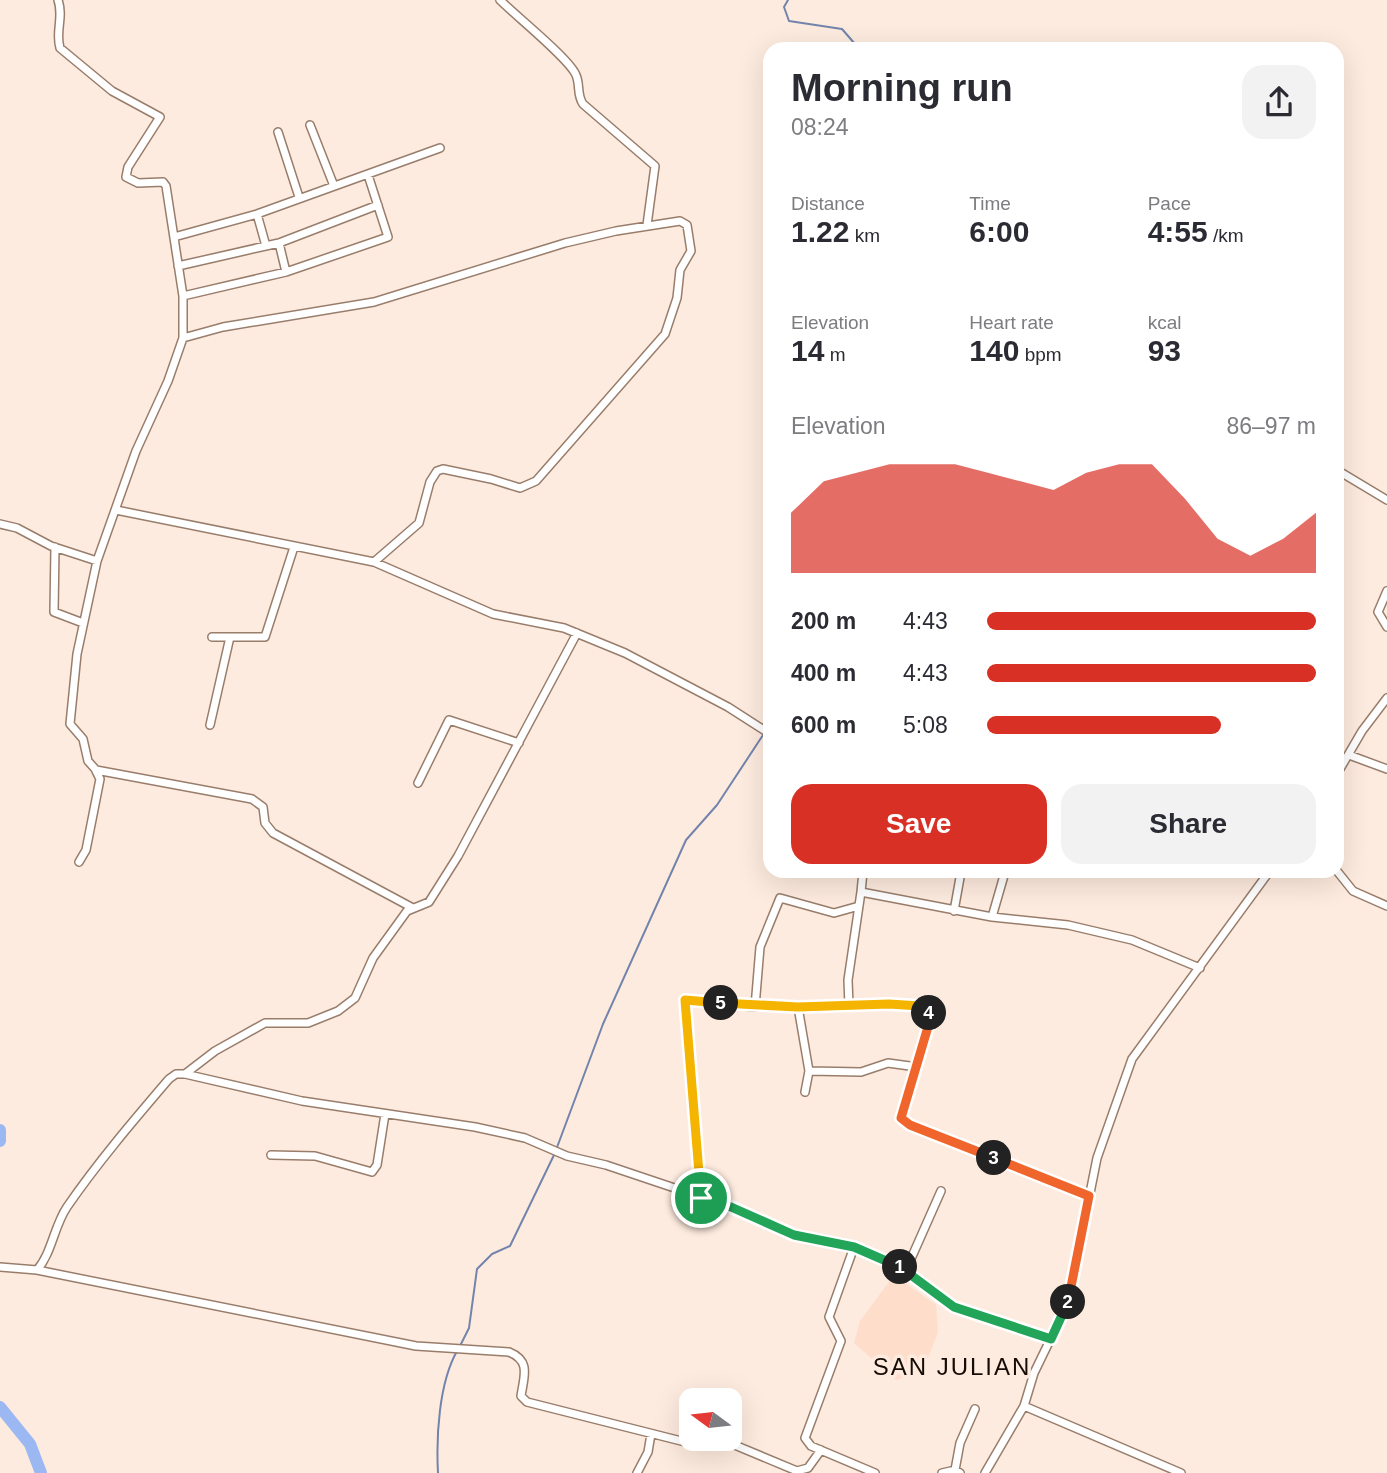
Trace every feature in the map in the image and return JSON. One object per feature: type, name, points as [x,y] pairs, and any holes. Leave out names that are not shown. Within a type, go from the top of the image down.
[{"type":"street","points":[[58,0],[62,19],[58,36],[60,48],[112,91],[160,117],[128,167],[126,177],[133,182],[165,184],[183,296],[183,338],[97,561],[83,623],[69,720],[83,739],[88,761],[100,779],[86,850],[79,862]]},
{"type":"street","points":[[500,0],[570,65],[578,80],[578,94],[583,104],[655,166],[647,225]]},
{"type":"street","points":[[310,125],[334,186]]},
{"type":"street","points":[[278,132],[299,197]]},
{"type":"street","points":[[174,237],[257,214],[440,148]]},
{"type":"street","points":[[183,296],[286,272],[388,237],[368,175]]},
{"type":"street","points":[[178,267],[279,243],[378,205]]},
{"type":"street","points":[[257,214],[266,246]]},
{"type":"street","points":[[183,338],[223,327],[374,303],[565,243],[647,225],[684,222],[691,240],[691,251],[680,270],[673,312],[656,347],[530,486],[520,488],[443,469],[437,471],[430,482],[419,523],[374,562]]},
{"type":"street","points":[[279,243],[286,272]]},
{"type":"street","points":[[1344,474],[1387,500]]},
{"type":"street","points":[[116,510],[294,547],[340,553],[374,562],[493,614],[578,633],[646,663],[763,729]]},
{"type":"street","points":[[0,524],[17,528],[55,547],[97,561]]},
{"type":"street","points":[[55,547],[54,612],[83,623]]},
{"type":"street","points":[[212,637],[265,637],[294,547]]},
{"type":"street","points":[[1387,591],[1378,612],[1387,627]]},
{"type":"street","points":[[37,1270],[44,1262],[66,1209],[107,1153],[169,1079],[185,1074],[215,1051],[265,1023],[308,1023],[348,1005],[373,958],[411,907],[429,902],[458,856],[578,633]]},
{"type":"street","points":[[211,725],[230,637]]},
{"type":"street","points":[[1344,763],[1387,698]]},
{"type":"street","points":[[418,783],[449,720],[519,743]]},
{"type":"street","points":[[1349,755],[1387,769]]},
{"type":"street","points":[[96,770],[252,799],[263,807],[265,823],[273,834],[411,907]]},
{"type":"street","points":[[849,1006],[848,980],[862,878]]},
{"type":"street","points":[[954,911],[960,878]]},
{"type":"street","points":[[992,917],[1003,878]]},
{"type":"street","points":[[985,1473],[1024,1406],[1034,1374],[1063,1319],[1075,1279],[1089,1196],[1108,1120],[1132,1059],[1265,878]]},
{"type":"street","points":[[1343,878],[1353,891],[1387,906]]},
{"type":"street","points":[[860,892],[954,911],[1068,925],[1132,940],[1200,968]]},
{"type":"street","points":[[755,1007],[760,947],[780,898],[834,913],[859,906]]},
{"type":"street","points":[[701,1198],[685,1000],[755,1007],[889,1004],[920,1006],[927,1010],[930,1020],[901,1113],[904,1122],[1089,1196]]},
{"type":"street","points":[[798,1007],[809,1071],[805,1092]]},
{"type":"street","points":[[809,1071],[861,1072],[888,1063],[917,1067]]},
{"type":"street","points":[[185,1074],[302,1101],[475,1127],[525,1138],[567,1156],[606,1165],[731,1207],[794,1235],[854,1247],[906,1270],[954,1307],[1051,1339]]},
{"type":"street","points":[[271,1155],[314,1156],[372,1172],[377,1165],[385,1114]]},
{"type":"street","points":[[906,1270],[941,1191]]},
{"type":"street","points":[[854,1247],[828,1317],[841,1341],[805,1438],[806,1443],[875,1473]]},
{"type":"street","points":[[0,1267],[37,1270],[416,1346],[509,1352],[521,1357],[525,1363],[522,1400],[701,1446],[712,1441],[725,1441],[797,1471],[808,1468],[821,1450]]},
{"type":"street","points":[[1024,1406],[1181,1473]]},
{"type":"street","points":[[942,1473],[958,1472],[960,1443],[975,1409]]},
{"type":"street","points":[[637,1473],[648,1452],[651,1434]]},
{"type":"shaded area","points":[[894,1275],[936,1305],[938,1332],[927,1361],[914,1375],[896,1380],[854,1343],[860,1321]]},
{"type":"waterway","points":[[788,0],[784,7],[789,21],[842,29],[853,42]]},
{"type":"waterway","points":[[556,1150],[603,1024],[686,840],[717,805],[763,735]]},
{"type":"waterway","points":[[0,1130],[0,1141]]},
{"type":"waterway","points":[[460,1346],[469,1328],[477,1269],[492,1254],[510,1246],[554,1155]]},
{"type":"waterway","points":[[438,1473],[440,1410],[446,1378],[457,1351]]},
{"type":"waterway","points":[[0,1407],[30,1444],[41,1473]]},
{"type":"district","name":"SAN JULIAN","points":[[952,1367]]},
{"type":"route","points":[[685,1000],[755,1007],[889,1004],[920,1006],[927,1010],[930,1020],[903,1105],[901,1118],[904,1122],[1089,1196],[1075,1279],[1063,1319],[1051,1339],[954,1307],[906,1270],[854,1247],[794,1235],[731,1207],[701,1198],[685,1000]]}]
